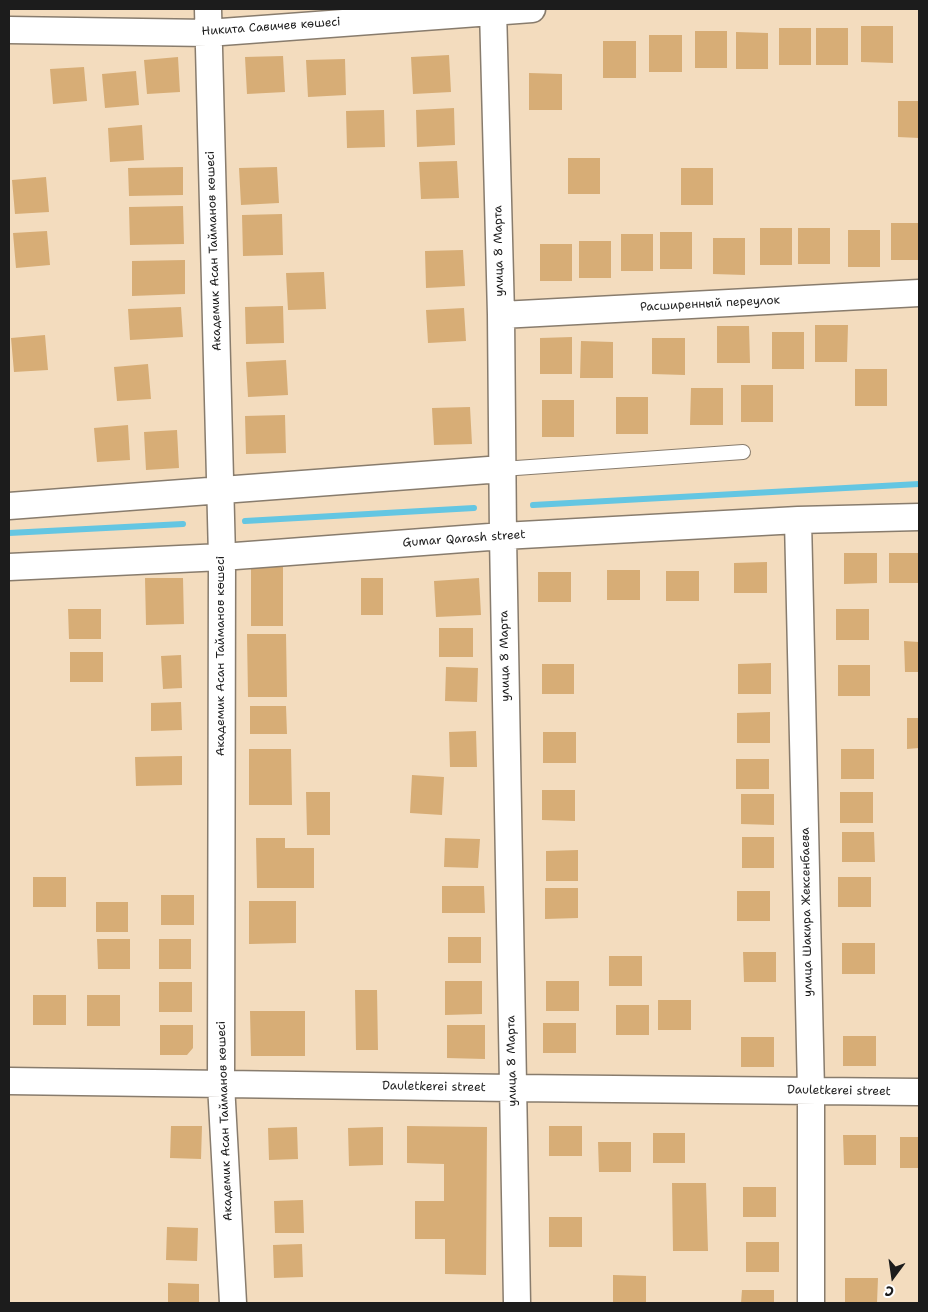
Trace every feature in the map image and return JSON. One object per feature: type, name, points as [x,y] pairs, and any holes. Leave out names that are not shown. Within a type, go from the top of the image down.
[{"type":"street","name":"Никита Савичев көшесі","points":[[9,30],[532,9]]},
{"type":"street","name":"улица 8 Марта","points":[[493,10],[501,315],[503,536],[517,1303]]},
{"type":"street","name":"Академик Асан Тайманов көшесі","points":[[208,21],[222,557],[221,1084],[232,1303]]},
{"type":"street","name":"Расширенный переулок","points":[[501,315],[919,292]]},
{"type":"street","points":[[9,506],[502,469]]},
{"type":"street","name":"Gumar Qarash street","points":[[9,567],[222,557],[503,536],[798,520],[919,518]]},
{"type":"street","name":"улица Шакира Жексенбаева","points":[[798,520],[811,1091],[811,1303]]},
{"type":"street","name":"Dauletkerei street","points":[[9,1081],[919,1092]]},
{"type":"lane","points":[[502,469],[742,452]]},
{"type":"building","points":[[861,26],[893,26],[893,63],[861,62]]},
{"type":"building","points":[[779,28],[811,28],[811,65],[779,65]]},
{"type":"building","points":[[816,28],[848,28],[848,65],[816,65]]},
{"type":"building","points":[[695,31],[727,31],[727,68],[695,68]]},
{"type":"building","points":[[736,32],[768,33],[768,69],[736,69]]},
{"type":"building","points":[[649,35],[682,35],[682,72],[649,72]]},
{"type":"building","points":[[603,41],[636,41],[636,78],[603,78]]},
{"type":"building","points":[[449,55],[451,92],[413,94],[411,57]]},
{"type":"building","points":[[283,56],[285,92],[247,94],[245,57]]},
{"type":"building","points":[[178,57],[180,92],[147,94],[144,60]]},
{"type":"building","points":[[345,59],[346,95],[308,97],[306,60]]},
{"type":"building","points":[[84,67],[87,101],[53,104],[50,69]]},
{"type":"building","points":[[136,71],[139,105],[105,108],[102,74]]},
{"type":"building","points":[[529,73],[562,74],[562,110],[529,110]]},
{"type":"building","points":[[898,101],[919,101],[919,138],[898,137]]},
{"type":"building","points":[[454,108],[455,145],[417,147],[416,110]]},
{"type":"building","points":[[384,110],[385,147],[347,148],[346,111]]},
{"type":"building","points":[[142,125],[144,160],[110,162],[108,128]]},
{"type":"building","points":[[568,158],[600,158],[600,194],[568,194]]},
{"type":"building","points":[[457,161],[459,198],[421,199],[419,162]]},
{"type":"building","points":[[183,167],[183,195],[129,196],[128,168]]},
{"type":"building","points":[[277,167],[279,203],[241,205],[239,168]]},
{"type":"building","points":[[681,168],[713,168],[713,205],[681,205]]},
{"type":"building","points":[[46,177],[49,212],[15,214],[12,180]]},
{"type":"building","points":[[183,206],[184,244],[130,245],[129,207]]},
{"type":"building","points":[[282,214],[283,255],[243,256],[242,215]]},
{"type":"building","points":[[891,223],[919,223],[919,260],[891,260]]},
{"type":"building","points":[[760,228],[792,228],[792,265],[760,265]]},
{"type":"building","points":[[798,228],[830,228],[830,264],[798,264]]},
{"type":"building","points":[[848,230],[880,230],[880,267],[848,267]]},
{"type":"building","points":[[47,231],[50,265],[16,268],[13,233]]},
{"type":"building","points":[[660,232],[692,232],[692,269],[660,269]]},
{"type":"building","points":[[621,234],[653,234],[653,271],[621,271]]},
{"type":"building","points":[[713,238],[745,238],[745,275],[713,274]]},
{"type":"building","points":[[579,241],[611,241],[611,278],[579,278]]},
{"type":"building","points":[[540,244],[572,244],[572,281],[540,281]]},
{"type":"building","points":[[463,250],[465,286],[426,288],[425,251]]},
{"type":"building","points":[[185,260],[185,294],[132,296],[132,261]]},
{"type":"building","points":[[324,272],[326,309],[288,310],[286,273]]},
{"type":"building","points":[[283,306],[284,343],[246,344],[245,307]]},
{"type":"building","points":[[181,307],[183,337],[130,340],[128,309]]},
{"type":"building","points":[[464,308],[466,341],[428,343],[426,310]]},
{"type":"building","points":[[815,325],[848,325],[847,362],[815,362]]},
{"type":"building","points":[[717,326],[749,326],[750,363],[717,363]]},
{"type":"building","points":[[772,332],[804,332],[804,369],[772,369]]},
{"type":"building","points":[[45,335],[48,370],[14,372],[11,338]]},
{"type":"building","points":[[572,337],[572,374],[540,374],[540,338]]},
{"type":"building","points":[[652,338],[685,338],[685,375],[652,374]]},
{"type":"building","points":[[581,341],[613,342],[613,378],[580,378]]},
{"type":"building","points":[[286,360],[288,395],[248,397],[246,362]]},
{"type":"building","points":[[148,364],[151,399],[117,401],[114,367]]},
{"type":"building","points":[[855,369],[887,369],[887,406],[855,406]]},
{"type":"building","points":[[741,385],[773,385],[773,422],[741,422]]},
{"type":"building","points":[[691,388],[723,388],[723,425],[690,425]]},
{"type":"building","points":[[616,397],[648,397],[648,434],[616,434]]},
{"type":"building","points":[[542,400],[574,400],[574,437],[542,437]]},
{"type":"building","points":[[470,407],[472,444],[434,445],[432,408]]},
{"type":"building","points":[[285,415],[286,453],[246,454],[245,416]]},
{"type":"building","points":[[128,425],[130,460],[97,462],[94,428]]},
{"type":"building","points":[[177,430],[179,468],[146,470],[144,432]]},
{"type":"building","points":[[844,553],[877,553],[877,583],[844,584]]},
{"type":"building","points":[[889,553],[919,553],[919,583],[889,583]]},
{"type":"building","points":[[767,562],[767,593],[734,593],[734,563]]},
{"type":"building","points":[[283,564],[283,626],[251,626],[251,565]]},
{"type":"building","points":[[607,570],[640,570],[640,600],[607,600]]},
{"type":"building","points":[[666,571],[699,571],[699,601],[666,601]]},
{"type":"building","points":[[538,572],[571,572],[571,602],[538,602]]},
{"type":"building","points":[[145,578],[183,578],[184,624],[146,625]]},
{"type":"building","points":[[361,578],[383,578],[383,615],[361,615]]},
{"type":"building","points":[[479,578],[481,615],[436,617],[434,581]]},
{"type":"building","points":[[68,609],[101,609],[101,639],[69,639]]},
{"type":"building","points":[[836,609],[869,609],[869,640],[836,640]]},
{"type":"building","points":[[439,628],[473,628],[473,657],[439,657]]},
{"type":"building","points":[[247,634],[286,634],[287,697],[248,697]]},
{"type":"building","points":[[904,641],[919,642],[919,672],[905,672]]},
{"type":"building","points":[[70,652],[103,652],[103,682],[70,682]]},
{"type":"building","points":[[181,655],[182,688],[163,689],[161,656]]},
{"type":"building","points":[[771,663],[771,694],[738,694],[738,664]]},
{"type":"building","points":[[542,664],[574,664],[574,694],[542,694]]},
{"type":"building","points":[[838,665],[870,665],[870,696],[838,696]]},
{"type":"building","points":[[446,667],[478,668],[477,702],[445,701]]},
{"type":"building","points":[[181,702],[182,730],[151,731],[151,703]]},
{"type":"building","points":[[250,706],[286,706],[287,734],[250,734]]},
{"type":"building","points":[[770,712],[770,743],[737,743],[737,713]]},
{"type":"building","points":[[907,718],[919,718],[919,748],[907,749]]},
{"type":"building","points":[[476,731],[477,767],[450,767],[449,732]]},
{"type":"building","points":[[543,732],[576,732],[576,763],[543,763]]},
{"type":"building","points":[[249,749],[291,749],[292,805],[249,805]]},
{"type":"building","points":[[841,749],[874,749],[874,779],[841,779]]},
{"type":"building","points":[[182,756],[182,785],[136,786],[135,757]]},
{"type":"building","points":[[736,759],[769,759],[769,789],[736,789]]},
{"type":"building","points":[[412,775],[444,777],[442,815],[410,813]]},
{"type":"building","points":[[542,790],[575,790],[575,821],[542,820]]},
{"type":"building","points":[[306,792],[330,792],[330,835],[307,835]]},
{"type":"building","points":[[840,792],[873,792],[873,823],[840,823]]},
{"type":"building","points":[[741,794],[774,794],[774,825],[741,824]]},
{"type":"building","points":[[842,832],[874,832],[875,862],[842,862]]},
{"type":"building","points":[[742,837],[774,837],[774,868],[742,868]]},
{"type":"building","points":[[256,838],[285,838],[285,848],[314,848],[314,888],[257,888]]},
{"type":"building","points":[[445,838],[480,839],[478,868],[444,867]]},
{"type":"building","points":[[578,850],[578,881],[546,881],[546,851]]},
{"type":"building","points":[[33,877],[66,877],[66,907],[33,907]]},
{"type":"building","points":[[838,877],[871,877],[871,907],[838,907]]},
{"type":"building","points":[[442,886],[484,886],[485,913],[442,913]]},
{"type":"building","points":[[545,888],[578,888],[578,918],[545,919]]},
{"type":"building","points":[[737,891],[770,891],[770,921],[737,921]]},
{"type":"building","points":[[161,895],[194,895],[194,925],[161,925]]},
{"type":"building","points":[[249,901],[296,901],[296,943],[249,944]]},
{"type":"building","points":[[96,902],[128,902],[128,932],[96,932]]},
{"type":"building","points":[[448,937],[481,937],[481,963],[448,963]]},
{"type":"building","points":[[97,939],[130,939],[130,969],[98,969]]},
{"type":"building","points":[[159,939],[191,939],[191,969],[159,969]]},
{"type":"building","points":[[842,943],[875,943],[875,974],[842,974]]},
{"type":"building","points":[[743,952],[776,952],[776,982],[744,982]]},
{"type":"building","points":[[609,956],[642,956],[642,986],[609,986]]},
{"type":"building","points":[[445,981],[482,981],[482,1014],[445,1015]]},
{"type":"building","points":[[546,981],[579,981],[579,1011],[546,1011]]},
{"type":"building","points":[[159,982],[192,982],[192,1012],[159,1012]]},
{"type":"building","points":[[355,990],[377,990],[378,1050],[356,1050]]},
{"type":"building","points":[[33,995],[66,995],[66,1025],[33,1025]]},
{"type":"building","points":[[87,995],[120,995],[120,1026],[87,1026]]},
{"type":"building","points":[[658,1000],[691,1000],[691,1030],[658,1030]]},
{"type":"building","points":[[616,1005],[649,1005],[649,1035],[616,1035]]},
{"type":"building","points":[[250,1011],[305,1011],[305,1056],[251,1056]]},
{"type":"building","points":[[543,1023],[576,1023],[576,1053],[543,1053]]},
{"type":"building","points":[[160,1025],[193,1025],[193,1048],[187,1055],[160,1055]]},
{"type":"building","points":[[447,1025],[485,1025],[485,1059],[447,1058]]},
{"type":"building","points":[[843,1036],[876,1036],[876,1066],[843,1066]]},
{"type":"building","points":[[741,1037],[774,1037],[774,1067],[741,1067]]},
{"type":"building","points":[[171,1126],[202,1126],[201,1159],[170,1158]]},
{"type":"building","points":[[407,1126],[487,1127],[486,1275],[445,1274],[445,1239],[415,1239],[415,1201],[444,1201],[444,1164],[407,1163]]},
{"type":"building","points":[[549,1126],[582,1126],[582,1156],[549,1156]]},
{"type":"building","points":[[297,1127],[298,1159],[269,1160],[268,1128]]},
{"type":"building","points":[[383,1127],[383,1165],[349,1166],[348,1128]]},
{"type":"building","points":[[653,1133],[685,1133],[685,1163],[653,1163]]},
{"type":"building","points":[[843,1135],[876,1135],[876,1165],[844,1165]]},
{"type":"building","points":[[900,1137],[919,1137],[919,1168],[900,1168]]},
{"type":"building","points":[[598,1142],[631,1142],[631,1172],[599,1172]]},
{"type":"building","points":[[672,1183],[706,1183],[708,1251],[673,1251]]},
{"type":"building","points":[[743,1187],[776,1187],[776,1217],[743,1217]]},
{"type":"building","points":[[303,1200],[304,1233],[275,1233],[274,1201]]},
{"type":"building","points":[[549,1217],[582,1217],[582,1247],[549,1247]]},
{"type":"building","points":[[167,1227],[198,1228],[197,1261],[166,1260]]},
{"type":"building","points":[[746,1242],[779,1242],[779,1272],[746,1272]]},
{"type":"building","points":[[302,1244],[303,1277],[274,1278],[273,1245]]},
{"type":"building","points":[[613,1275],[646,1276],[646,1303],[613,1303]]},
{"type":"building","points":[[845,1278],[878,1278],[877,1303],[845,1303]]},
{"type":"building","points":[[168,1283],[199,1284],[199,1303],[168,1303]]},
{"type":"building","points":[[742,1290],[774,1290],[774,1303],[741,1303]]},
{"type":"waterway","points":[[533,505],[919,484]]},
{"type":"waterway","points":[[245,521],[474,508]]},
{"type":"waterway","points":[[9,533],[183,524]]}]
